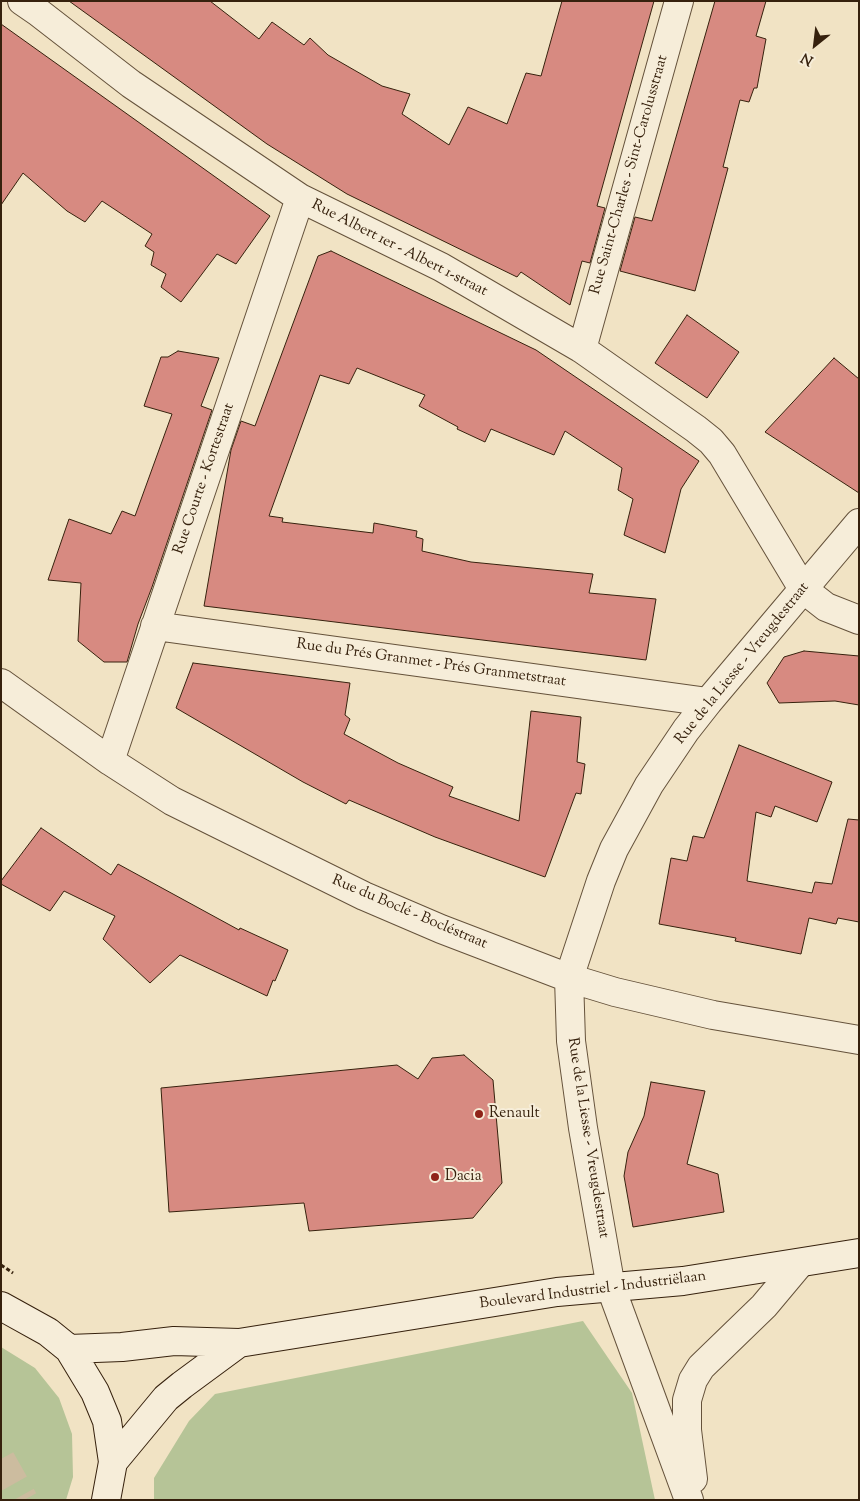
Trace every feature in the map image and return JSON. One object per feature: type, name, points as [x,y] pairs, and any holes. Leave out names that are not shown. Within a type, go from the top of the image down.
[{"type":"street","name":"Rue Albert 1er - Albert 1-straat","points":[[22,1],[132,84],[300,198],[441,267],[582,350],[696,429],[711,441],[722,454],[803,589]]},
{"type":"street","name":"Rue Saint-Charles - Sint-Carolusstraat","points":[[582,350],[679,1]]},
{"type":"street","name":"Rue Courte - Kortestraat","points":[[110,761],[300,198]]},
{"type":"street","name":"Rue de la Liesse - Vreugdestraat","points":[[690,1500],[611,1288],[580,1108],[571,1041],[569,978],[588,916],[614,849],[649,785],[686,730],[708,702],[859,523]]},
{"type":"street","points":[[803,589],[826,607],[859,620]]},
{"type":"street","name":"Rue du Prés Granmet - Prés Granmetstraat","points":[[155,626],[708,702]]},
{"type":"street","name":"Rue du Boclé - Bocléstraat","points":[[1,683],[110,761],[172,801],[364,896],[441,929],[569,978],[614,992],[713,1015],[859,1040]]},
{"type":"street","name":"Boulevard Industriel - Industriëlaan","points":[[70,1350],[174,1341],[239,1343],[557,1292],[683,1281],[859,1253]]},
{"type":"street","points":[[696,1500],[687,1430],[687,1400],[693,1380],[701,1367],[764,1306],[800,1263]]},
{"type":"street","points":[[1,1306],[48,1332],[70,1350],[95,1392],[107,1421],[113,1462],[106,1500]]},
{"type":"street","name":"Boulevard Industriel - Industriëlaan","points":[[113,1462],[166,1398],[182,1384],[239,1343]]},
{"type":"green space","points":[[583,1321],[632,1393],[655,1500],[154,1500],[154,1478],[189,1421],[215,1394]]},
{"type":"green space","points":[[1,1347],[35,1368],[59,1398],[72,1434],[73,1477],[66,1500],[1,1500]]},
{"type":"building","points":[[69,1],[210,1],[259,39],[272,22],[304,45],[310,38],[328,55],[382,86],[410,94],[402,114],[449,145],[468,107],[507,124],[526,73],[541,76],[562,1],[654,1],[597,206],[605,208],[590,263],[582,261],[570,305],[521,272],[517,277],[347,194],[267,144]]},
{"type":"building","points":[[715,1],[766,1],[756,36],[766,39],[757,88],[754,88],[749,102],[740,100],[723,167],[728,168],[695,291],[620,271],[635,217],[652,221]]},
{"type":"building","points":[[1,24],[270,216],[236,264],[217,254],[181,302],[161,287],[166,274],[151,265],[154,252],[145,246],[152,234],[102,201],[85,222],[67,211],[23,173],[1,205]]},
{"type":"building","points":[[331,251],[536,350],[699,461],[681,489],[665,553],[624,535],[633,499],[618,490],[622,468],[565,431],[554,455],[491,429],[485,442],[457,429],[458,427],[419,406],[425,395],[357,368],[349,384],[320,375],[269,516],[283,518],[282,522],[373,533],[374,523],[417,531],[416,537],[423,539],[422,551],[471,562],[593,574],[589,593],[656,599],[646,660],[204,606],[231,450],[241,421],[255,426],[318,256]]},
{"type":"building","points":[[687,315],[739,352],[707,398],[655,363]]},
{"type":"building","points":[[178,351],[219,358],[201,406],[212,410],[138,624],[127,662],[104,662],[78,641],[81,583],[48,580],[69,519],[111,534],[122,511],[135,516],[172,414],[144,406],[161,357],[168,357]]},
{"type":"building","points":[[834,358],[859,379],[859,493],[765,432]]},
{"type":"building","points":[[804,651],[859,656],[859,705],[835,701],[779,703],[767,683],[784,657]]},
{"type":"building","points":[[193,663],[350,683],[345,715],[350,719],[344,734],[398,763],[453,787],[449,796],[519,821],[531,711],[581,717],[577,762],[585,764],[581,794],[576,793],[545,877],[435,837],[349,800],[346,804],[303,782],[176,708]]},
{"type":"building","points":[[739,745],[832,782],[817,822],[775,806],[771,817],[756,812],[747,881],[812,893],[815,882],[832,884],[848,819],[859,820],[859,922],[838,918],[836,924],[809,918],[801,954],[735,941],[736,938],[659,924],[671,858],[687,861],[693,836],[704,838]]},
{"type":"building","points":[[41,828],[111,875],[118,864],[239,930],[240,928],[288,950],[267,996],[180,955],[150,983],[103,939],[115,916],[64,891],[50,911],[1,884],[1,881]]},
{"type":"building","points":[[464,1055],[493,1080],[502,1183],[473,1218],[309,1231],[304,1203],[169,1212],[161,1088],[397,1065],[418,1079],[432,1058]]},
{"type":"building","points":[[651,1082],[705,1091],[687,1164],[718,1174],[724,1212],[633,1227],[624,1176],[628,1152],[644,1116]]},
{"type":"tunnel","points":[[1,1459],[24,1500]]},
{"type":"place","name":"Renault","points":[[479,1114]]},
{"type":"place","name":"Dacia","points":[[435,1177]]}]
